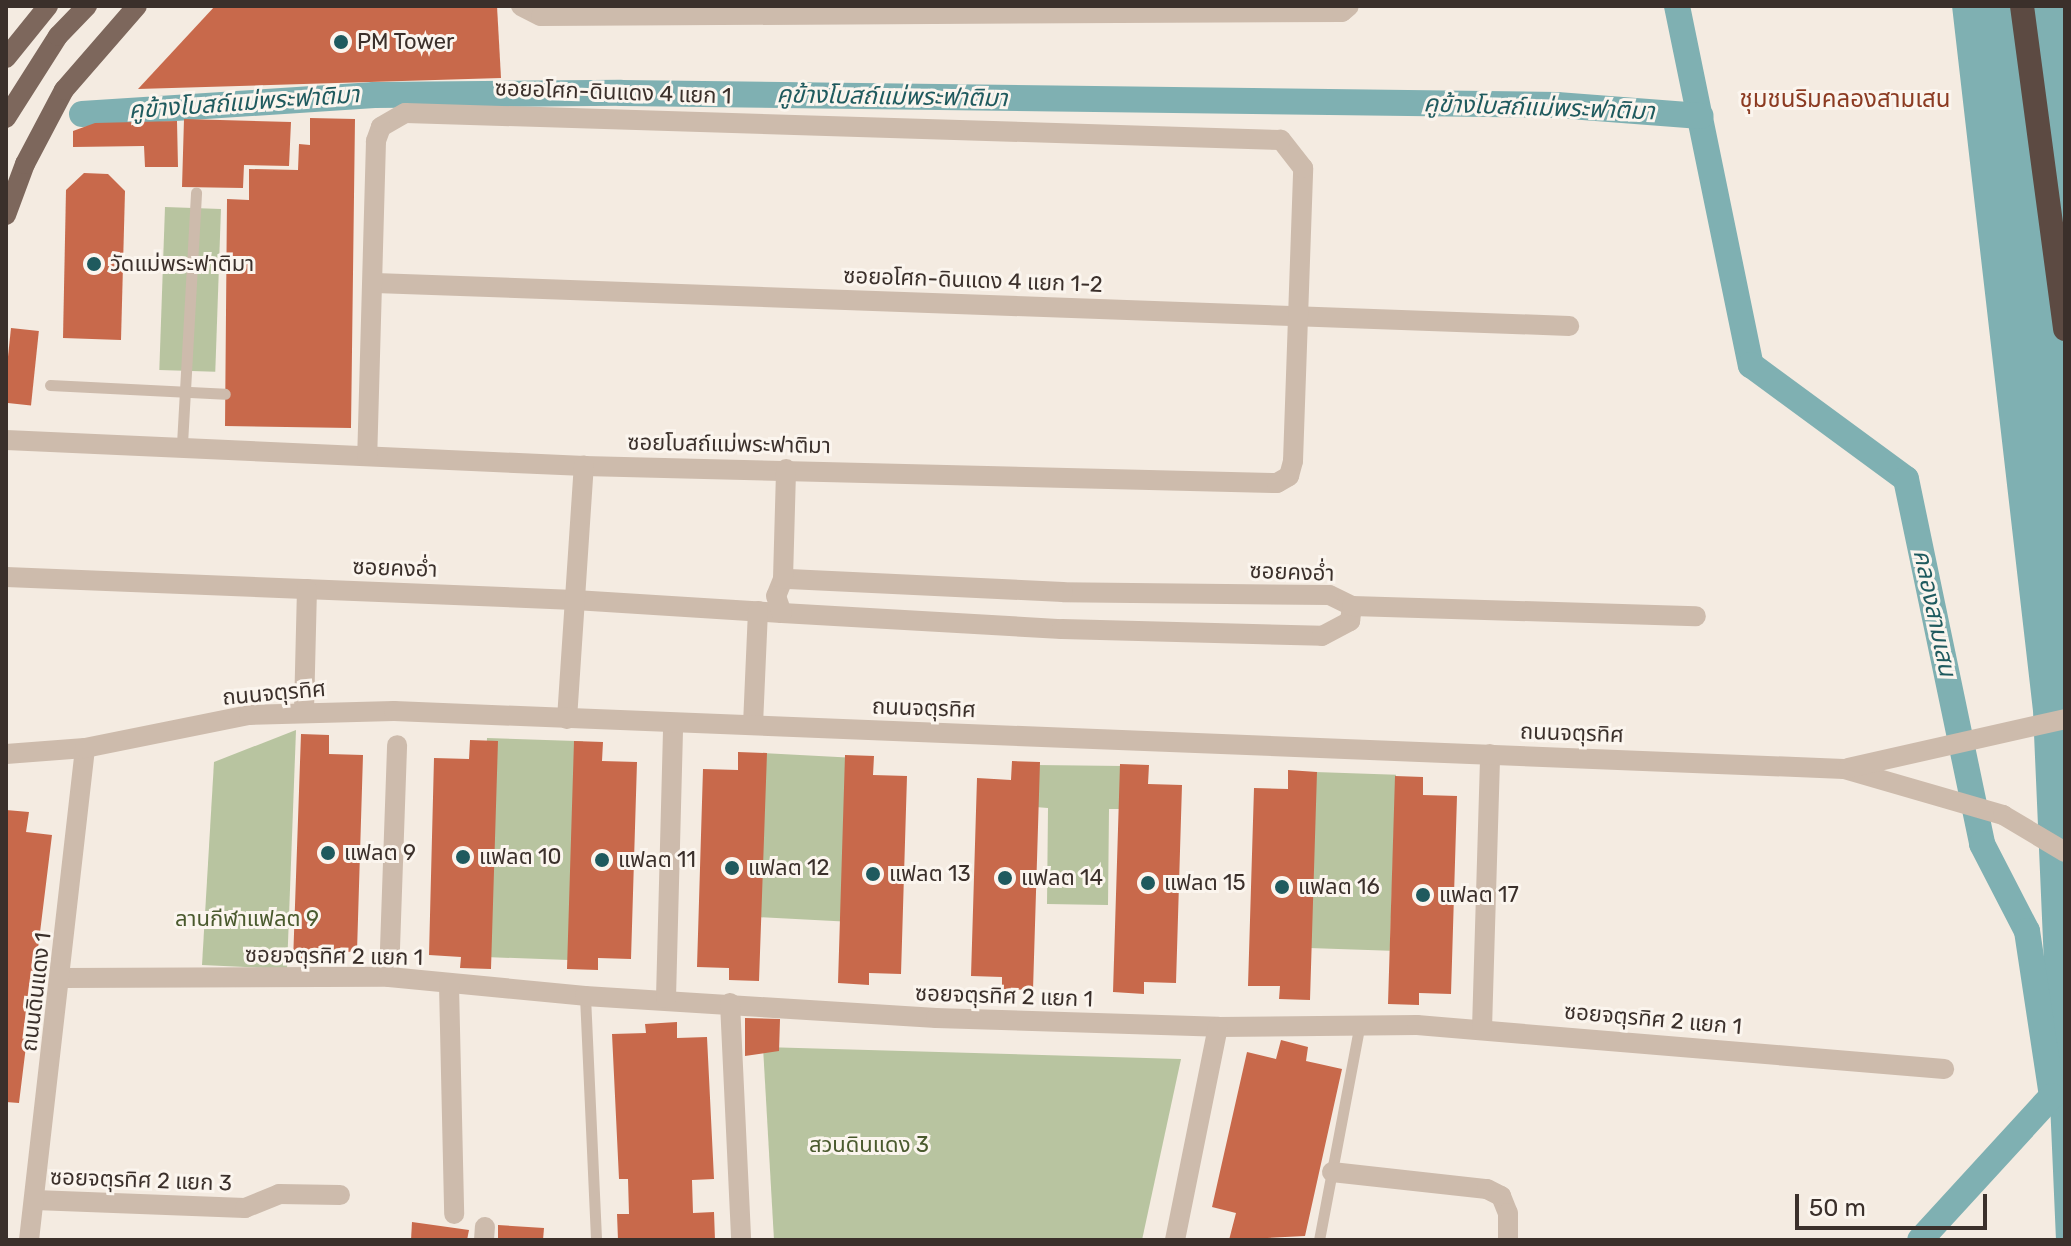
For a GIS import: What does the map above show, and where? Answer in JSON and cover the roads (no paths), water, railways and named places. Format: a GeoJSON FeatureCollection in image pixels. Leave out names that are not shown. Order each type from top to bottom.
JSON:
{"type":"FeatureCollection","features":[{"type":"Feature","properties":{"kind":"highway"},"geometry":{"type":"LineString","coordinates":[[2022,6],[2065,329]]}},
{"type":"Feature","properties":{"kind":"main road"},"geometry":{"type":"LineString","coordinates":[[6,118],[58,36],[87,6]]}},
{"type":"Feature","properties":{"kind":"main road"},"geometry":{"type":"LineString","coordinates":[[6,215],[25,164],[64,90],[137,6]]}},
{"type":"Feature","properties":{"kind":"main road"},"geometry":{"type":"LineString","coordinates":[[6,58],[41,8]]}},
{"type":"Feature","properties":{"kind":"street"},"geometry":{"type":"LineString","coordinates":[[521,6],[541,16],[1090,10],[1342,12],[1349,6]]}},
{"type":"Feature","properties":{"kind":"street","name":"ซอยอโศก-ดินแดง 4 แยก 1"},"geometry":{"type":"LineString","coordinates":[[367,455],[362,398],[375,283],[376,141],[381,127],[405,113],[451,110],[1281,140],[1303,168],[1297,316]]}},
{"type":"Feature","properties":{"kind":"street","name":"ซอยอโศก-ดินแดง 4 แยก 1-2"},"geometry":{"type":"LineString","coordinates":[[375,283],[1569,326]]}},
{"type":"Feature","properties":{"kind":"street","name":"ซอยโบสถ์แม่พระฟาติมา"},"geometry":{"type":"LineString","coordinates":[[6,440],[182,444],[584,466],[1277,483],[1289,476],[1293,461],[1297,316]]}},
{"type":"Feature","properties":{"kind":"street"},"geometry":{"type":"LineString","coordinates":[[567,719],[584,466]]}},
{"type":"Feature","properties":{"kind":"street"},"geometry":{"type":"LineString","coordinates":[[782,613],[776,596],[783,579],[786,469]]}},
{"type":"Feature","properties":{"kind":"street","name":"ซอยคงอ่ำ"},"geometry":{"type":"LineString","coordinates":[[6,577],[575,600],[1062,629],[1322,636],[1350,621],[1352,606],[1329,595],[1063,592],[783,579]]}},
{"type":"Feature","properties":{"kind":"street"},"geometry":{"type":"LineString","coordinates":[[304,711],[307,589]]}},
{"type":"Feature","properties":{"kind":"street"},"geometry":{"type":"LineString","coordinates":[[1062,629],[1063,592]]}},
{"type":"Feature","properties":{"kind":"street"},"geometry":{"type":"LineString","coordinates":[[1352,606],[1696,616]]}},
{"type":"Feature","properties":{"kind":"street"},"geometry":{"type":"LineString","coordinates":[[753,725],[758,611]]}},
{"type":"Feature","properties":{"kind":"street","name":"ถนนจตุรทิศ"},"geometry":{"type":"LineString","coordinates":[[6,754],[85,748],[249,715],[304,711],[753,725],[1844,769],[2003,815],[2065,852]]}},
{"type":"Feature","properties":{"kind":"street","name":"ถนนจตุรทิศ"},"geometry":{"type":"LineString","coordinates":[[1844,769],[2065,719]]}},
{"type":"Feature","properties":{"kind":"street"},"geometry":{"type":"LineString","coordinates":[[666,998],[673,723]]}},
{"type":"Feature","properties":{"kind":"street"},"geometry":{"type":"LineString","coordinates":[[389,977],[397,745]]}},
{"type":"Feature","properties":{"kind":"street","name":"ถนนดินแดง 1"},"geometry":{"type":"LineString","coordinates":[[29,1240],[63,978],[85,748]]}},
{"type":"Feature","properties":{"kind":"street"},"geometry":{"type":"LineString","coordinates":[[1482,1029],[1490,754]]}},
{"type":"Feature","properties":{"kind":"street","name":"ซอยจตุรทิศ 2 แยก 1"},"geometry":{"type":"LineString","coordinates":[[63,978],[389,977],[585,996],[666,998],[936,1018],[1218,1027],[1360,1024],[1482,1029],[1944,1069]]}},
{"type":"Feature","properties":{"kind":"street"},"geometry":{"type":"LineString","coordinates":[[449,985],[454,1214]]}},
{"type":"Feature","properties":{"kind":"street"},"geometry":{"type":"LineString","coordinates":[[730,1003],[741,1240]]}},
{"type":"Feature","properties":{"kind":"street"},"geometry":{"type":"LineString","coordinates":[[1175,1240],[1218,1027]]}},
{"type":"Feature","properties":{"kind":"street"},"geometry":{"type":"LineString","coordinates":[[1332,1172],[1487,1189],[1501,1196],[1508,1213],[1508,1240]]}},
{"type":"Feature","properties":{"kind":"street","name":"ซอยจตุรทิศ 2 แยก 3"},"geometry":{"type":"LineString","coordinates":[[35,1200],[245,1208],[279,1194],[340,1195]]}},
{"type":"Feature","properties":{"kind":"lane"},"geometry":{"type":"LineString","coordinates":[[182,444],[196,192]]}},
{"type":"Feature","properties":{"kind":"lane"},"geometry":{"type":"LineString","coordinates":[[50,385],[225,394]]}},
{"type":"Feature","properties":{"kind":"lane"},"geometry":{"type":"LineString","coordinates":[[585,996],[596,1240]]}},
{"type":"Feature","properties":{"kind":"lane"},"geometry":{"type":"LineString","coordinates":[[1319,1240],[1360,1024]]}},
{"type":"Feature","properties":{"kind":"water"},"geometry":{"type":"Polygon","coordinates":[[[1952,6],[2065,6],[2065,1240],[2056,1240],[2033,711],[1952,6]]]}},
{"type":"Feature","properties":{"kind":"waterway","name":"คลองสามเสน"},"geometry":{"type":"LineString","coordinates":[[1677,6],[1751,365],[1906,479],[1982,844],[2027,931],[2052,1096],[1920,1240]]}},
{"type":"Feature","properties":{"kind":"waterway","name":"คูข้างโบสถ์แม่พระฟาติมา"},"geometry":{"type":"LineString","coordinates":[[82,114],[374,95],[621,93],[1557,105],[1701,116]]}},
{"type":"Feature","properties":{"kind":"place","name":"PM Tower"},"geometry":{"type":"Point","coordinates":[341,42]}},
{"type":"Feature","properties":{"kind":"place","name":"วัดแม่พระฟาติมา"},"geometry":{"type":"Point","coordinates":[94,264]}},
{"type":"Feature","properties":{"kind":"place","name":"แฟลต 9"},"geometry":{"type":"Point","coordinates":[328,853]}},
{"type":"Feature","properties":{"kind":"place","name":"แฟลต 10"},"geometry":{"type":"Point","coordinates":[463,857]}},
{"type":"Feature","properties":{"kind":"place","name":"แฟลต 11"},"geometry":{"type":"Point","coordinates":[602,860]}},
{"type":"Feature","properties":{"kind":"place","name":"แฟลต 12"},"geometry":{"type":"Point","coordinates":[732,868]}},
{"type":"Feature","properties":{"kind":"place","name":"แฟลต 13"},"geometry":{"type":"Point","coordinates":[873,874]}},
{"type":"Feature","properties":{"kind":"place","name":"แฟลต 14"},"geometry":{"type":"Point","coordinates":[1005,878]}},
{"type":"Feature","properties":{"kind":"place","name":"แฟลต 15"},"geometry":{"type":"Point","coordinates":[1148,883]}},
{"type":"Feature","properties":{"kind":"place","name":"แฟลต 16"},"geometry":{"type":"Point","coordinates":[1282,887]}},
{"type":"Feature","properties":{"kind":"place","name":"แฟลต 17"},"geometry":{"type":"Point","coordinates":[1423,895]}},
{"type":"Feature","properties":{"kind":"district","name":"ชุมชนริมคลองสามเสน"},"geometry":{"type":"Point","coordinates":[1845,100]}},
{"type":"Feature","properties":{"kind":"park label","name":"ลานกีฬาแฟลต 9"},"geometry":{"type":"Point","coordinates":[247,919]}},
{"type":"Feature","properties":{"kind":"park label","name":"สวนดินแดง 3"},"geometry":{"type":"Point","coordinates":[869,1145]}}]}
